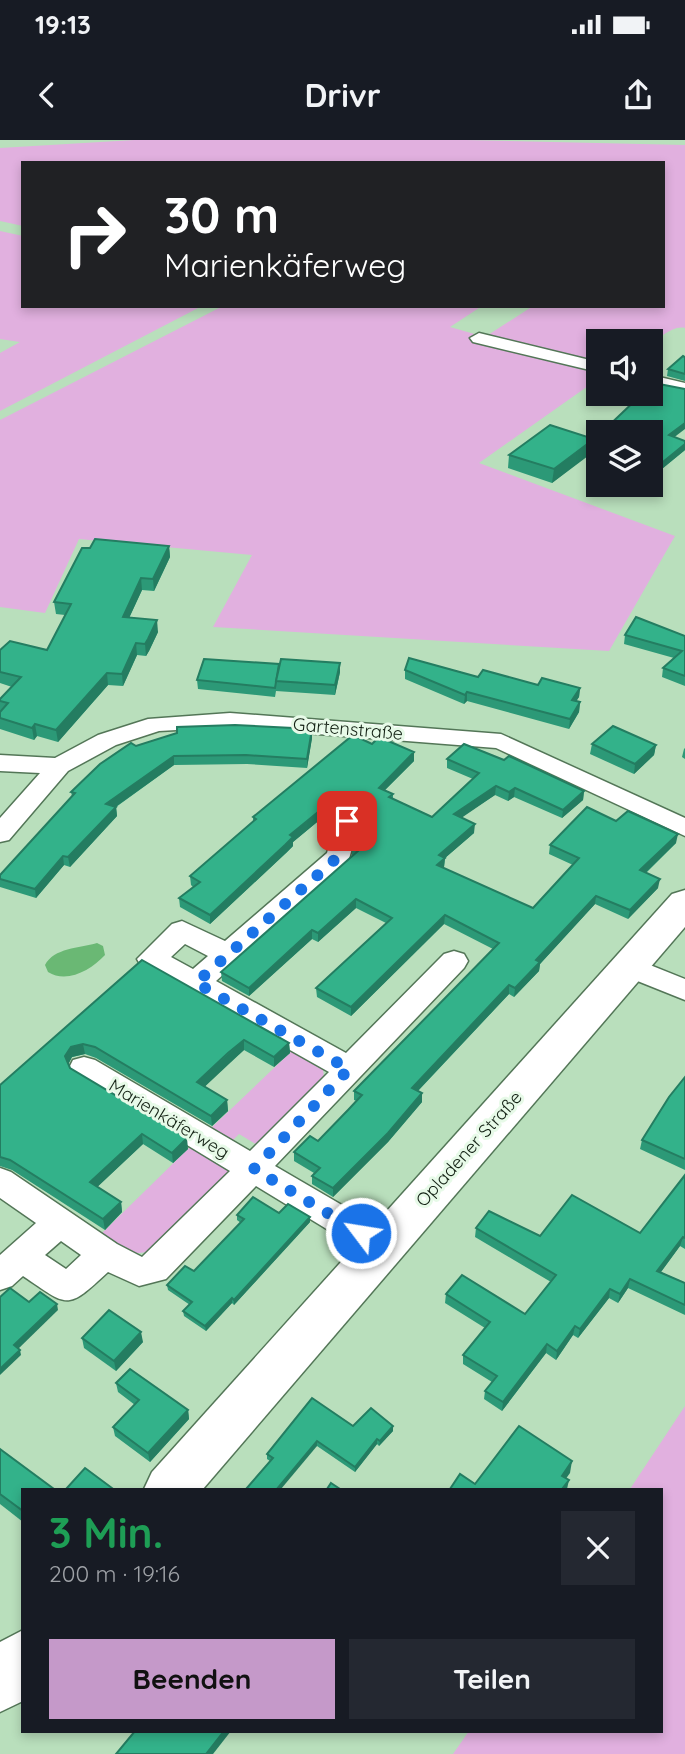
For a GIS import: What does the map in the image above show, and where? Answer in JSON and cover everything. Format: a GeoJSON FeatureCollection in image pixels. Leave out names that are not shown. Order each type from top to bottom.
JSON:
{"type":"FeatureCollection","features":[{"type":"Feature","properties":{"kind":"main road","name":"Opladener Straße"},"geometry":{"type":"LineString","coordinates":[[171,1488],[685,903]]}},
{"type":"Feature","properties":{"kind":"main road"},"geometry":{"type":"LineString","coordinates":[[0,1684],[21,1660]]}},
{"type":"Feature","properties":{"kind":"street"},"geometry":{"type":"LineString","coordinates":[[479,338],[586,364]]}},
{"type":"Feature","properties":{"kind":"street"},"geometry":{"type":"LineString","coordinates":[[663,383],[685,389]]}},
{"type":"Feature","properties":{"kind":"street","name":"Gartenstraße"},"geometry":{"type":"LineString","coordinates":[[59,766],[107,740],[157,724],[230,720],[501,741],[685,828]]}},
{"type":"Feature","properties":{"kind":"street"},"geometry":{"type":"LineString","coordinates":[[0,763],[59,766]]}},
{"type":"Feature","properties":{"kind":"street"},"geometry":{"type":"LineString","coordinates":[[0,834],[59,766]]}},
{"type":"Feature","properties":{"kind":"street"},"geometry":{"type":"LineString","coordinates":[[196,983],[339,856],[347,821]]}},
{"type":"Feature","properties":{"kind":"street"},"geometry":{"type":"LineString","coordinates":[[227,954],[182,931],[151,959],[349,1069]]}},
{"type":"Feature","properties":{"kind":"street"},"geometry":{"type":"LineString","coordinates":[[0,1181],[105,1254],[139,1272],[154,1269],[454,961]]}},
{"type":"Feature","properties":{"kind":"street"},"geometry":{"type":"LineString","coordinates":[[630,967],[685,990]]}},
{"type":"Feature","properties":{"kind":"street","name":"Marienkäferweg"},"geometry":{"type":"LineString","coordinates":[[84,1068],[383,1246]]}},
{"type":"Feature","properties":{"kind":"street"},"geometry":{"type":"LineString","coordinates":[[59,1222],[10,1266],[68,1288],[105,1254]]}},
{"type":"Feature","properties":{"kind":"shaded area"},"geometry":{"type":"Polygon","coordinates":[[[134,140],[466,140],[685,145],[685,328],[675,329],[663,335],[663,329],[586,329],[586,387],[479,463],[675,536],[609,651],[213,627],[252,555],[79,539],[45,613],[0,607],[0,420],[219,308],[479,308],[450,327],[485,337],[530,308],[665,308],[665,161],[21,161],[21,226],[0,221],[0,148],[134,140]]]}},
{"type":"Feature","properties":{"kind":"shaded area"},"geometry":{"type":"Polygon","coordinates":[[[0,231],[21,236],[21,308],[198,308],[0,411],[0,353],[20,342],[0,339],[0,231]]]}},
{"type":"Feature","properties":{"kind":"shaded area"},"geometry":{"type":"Polygon","coordinates":[[[97,943],[103,946],[105,955],[93,966],[71,976],[63,977],[48,972],[45,965],[54,955],[97,943]]]}},
{"type":"Feature","properties":{"kind":"shaded area"},"geometry":{"type":"Polygon","coordinates":[[[294,1049],[323,1069],[324,1078],[259,1146],[239,1134],[228,1145],[209,1130],[294,1049]]]}},
{"type":"Feature","properties":{"kind":"shaded area"},"geometry":{"type":"Polygon","coordinates":[[[194,1143],[234,1168],[152,1250],[131,1252],[101,1234],[194,1143]]]}},
{"type":"Feature","properties":{"kind":"shaded area"},"geometry":{"type":"Polygon","coordinates":[[[685,1406],[685,1754],[453,1754],[468,1733],[663,1733],[663,1488],[631,1488],[685,1406]]]}},
{"type":"Feature","properties":{"kind":"building"},"geometry":{"type":"Polygon","coordinates":[[[683,356],[685,374],[668,369],[683,356]]]}},
{"type":"Feature","properties":{"kind":"building"},"geometry":{"type":"Polygon","coordinates":[[[663,385],[685,389],[685,423],[669,435],[685,441],[685,444],[663,462],[663,420],[615,420],[629,406],[663,406],[663,385]]]}},
{"type":"Feature","properties":{"kind":"building"},"geometry":{"type":"Polygon","coordinates":[[[550,425],[586,436],[586,445],[554,469],[509,455],[550,425]]]}},
{"type":"Feature","properties":{"kind":"building"},"geometry":{"type":"Polygon","coordinates":[[[95,539],[169,546],[153,579],[141,578],[123,617],[157,620],[148,639],[145,644],[136,643],[122,674],[107,673],[56,730],[35,724],[32,728],[0,718],[0,712],[8,703],[0,699],[21,677],[0,672],[0,650],[10,641],[47,650],[71,604],[54,602],[82,548],[90,548],[95,539]]]}},
{"type":"Feature","properties":{"kind":"building"},"geometry":{"type":"Polygon","coordinates":[[[636,617],[685,636],[685,676],[663,668],[682,651],[625,635],[636,617]]]}},
{"type":"Feature","properties":{"kind":"building"},"geometry":{"type":"Polygon","coordinates":[[[409,658],[478,677],[483,670],[538,685],[542,678],[580,688],[572,700],[580,702],[570,719],[467,692],[465,695],[405,670],[409,658]]]}},
{"type":"Feature","properties":{"kind":"building"},"geometry":{"type":"Polygon","coordinates":[[[204,659],[279,664],[275,688],[197,680],[204,659]]]}},
{"type":"Feature","properties":{"kind":"building"},"geometry":{"type":"Polygon","coordinates":[[[281,659],[340,663],[335,685],[276,681],[281,659]]]}},
{"type":"Feature","properties":{"kind":"building"},"geometry":{"type":"Polygon","coordinates":[[[235,725],[312,729],[307,759],[246,755],[174,756],[106,804],[116,807],[68,857],[63,856],[35,889],[0,879],[0,875],[75,793],[71,792],[100,764],[131,743],[136,746],[177,733],[177,727],[235,725]]]}},
{"type":"Feature","properties":{"kind":"building"},"geometry":{"type":"Polygon","coordinates":[[[613,726],[656,745],[635,764],[592,744],[613,726]]]}},
{"type":"Feature","properties":{"kind":"building"},"geometry":{"type":"Polygon","coordinates":[[[353,735],[372,744],[379,737],[414,752],[379,788],[393,794],[389,797],[432,817],[479,773],[447,759],[464,744],[504,760],[509,756],[584,791],[563,810],[515,788],[509,792],[496,786],[454,814],[475,824],[439,855],[445,858],[437,865],[533,908],[579,858],[550,845],[587,807],[616,821],[628,811],[678,834],[640,870],[660,879],[630,910],[596,896],[536,960],[540,962],[515,988],[509,985],[412,1088],[422,1093],[388,1133],[333,1188],[312,1176],[320,1168],[294,1152],[310,1136],[318,1141],[362,1095],[354,1091],[499,943],[445,915],[351,1007],[316,988],[392,918],[356,899],[318,933],[312,930],[249,988],[221,972],[358,851],[352,848],[355,838],[372,825],[361,820],[362,811],[358,805],[346,802],[335,807],[328,804],[290,835],[293,837],[210,915],[179,898],[200,882],[190,876],[256,819],[253,817],[353,735]]]}},
{"type":"Feature","properties":{"kind":"building"},"geometry":{"type":"Polygon","coordinates":[[[142,960],[289,1043],[274,1057],[244,1040],[197,1082],[227,1100],[211,1116],[95,1047],[83,1044],[71,1047],[65,1056],[70,1068],[187,1138],[172,1153],[142,1134],[90,1182],[121,1202],[103,1219],[10,1160],[0,1157],[0,1085],[142,960]]]}},
{"type":"Feature","properties":{"kind":"building"},"geometry":{"type":"Polygon","coordinates":[[[685,1077],[685,1159],[642,1140],[685,1077]]]}},
{"type":"Feature","properties":{"kind":"building"},"geometry":{"type":"Polygon","coordinates":[[[685,1175],[685,1238],[683,1237],[657,1271],[685,1283],[685,1305],[630,1279],[620,1294],[610,1289],[580,1329],[575,1326],[557,1351],[547,1344],[503,1402],[485,1391],[497,1376],[463,1355],[490,1322],[446,1294],[462,1275],[525,1314],[556,1275],[476,1228],[489,1211],[540,1236],[572,1195],[640,1233],[685,1175]]]}},
{"type":"Feature","properties":{"kind":"building"},"geometry":{"type":"Polygon","coordinates":[[[253,1197],[279,1213],[288,1204],[310,1217],[234,1300],[232,1298],[205,1326],[183,1311],[192,1302],[167,1285],[185,1266],[194,1271],[244,1219],[237,1215],[253,1197]]]}},
{"type":"Feature","properties":{"kind":"building"},"geometry":{"type":"Polygon","coordinates":[[[10,1288],[29,1302],[40,1292],[57,1304],[14,1345],[20,1350],[0,1369],[0,1297],[10,1288]]]}},
{"type":"Feature","properties":{"kind":"building"},"geometry":{"type":"Polygon","coordinates":[[[109,1310],[141,1332],[114,1361],[82,1338],[109,1310]]]}},
{"type":"Feature","properties":{"kind":"building"},"geometry":{"type":"Polygon","coordinates":[[[130,1369],[188,1410],[148,1453],[113,1427],[139,1400],[116,1383],[130,1369]]]}},
{"type":"Feature","properties":{"kind":"building"},"geometry":{"type":"Polygon","coordinates":[[[312,1398],[353,1426],[371,1408],[393,1426],[380,1441],[377,1439],[355,1467],[317,1441],[278,1488],[247,1488],[273,1458],[267,1454],[312,1398]]]}},
{"type":"Feature","properties":{"kind":"building"},"geometry":{"type":"Polygon","coordinates":[[[519,1426],[572,1461],[562,1476],[569,1480],[563,1488],[451,1488],[460,1474],[475,1484],[519,1426]]]}},
{"type":"Feature","properties":{"kind":"building"},"geometry":{"type":"Polygon","coordinates":[[[0,1449],[53,1488],[21,1488],[21,1510],[0,1494],[0,1449]]]}},
{"type":"Feature","properties":{"kind":"building"},"geometry":{"type":"Polygon","coordinates":[[[85,1468],[112,1488],[67,1488],[85,1468]]]}},
{"type":"Feature","properties":{"kind":"building"},"geometry":{"type":"Polygon","coordinates":[[[133,1733],[222,1733],[206,1754],[116,1754],[133,1733]]]}},
{"type":"Feature","properties":{"kind":"route"},"geometry":{"type":"LineString","coordinates":[[347,821],[339,856],[196,983],[349,1069],[254,1169],[361,1233]]}}]}
